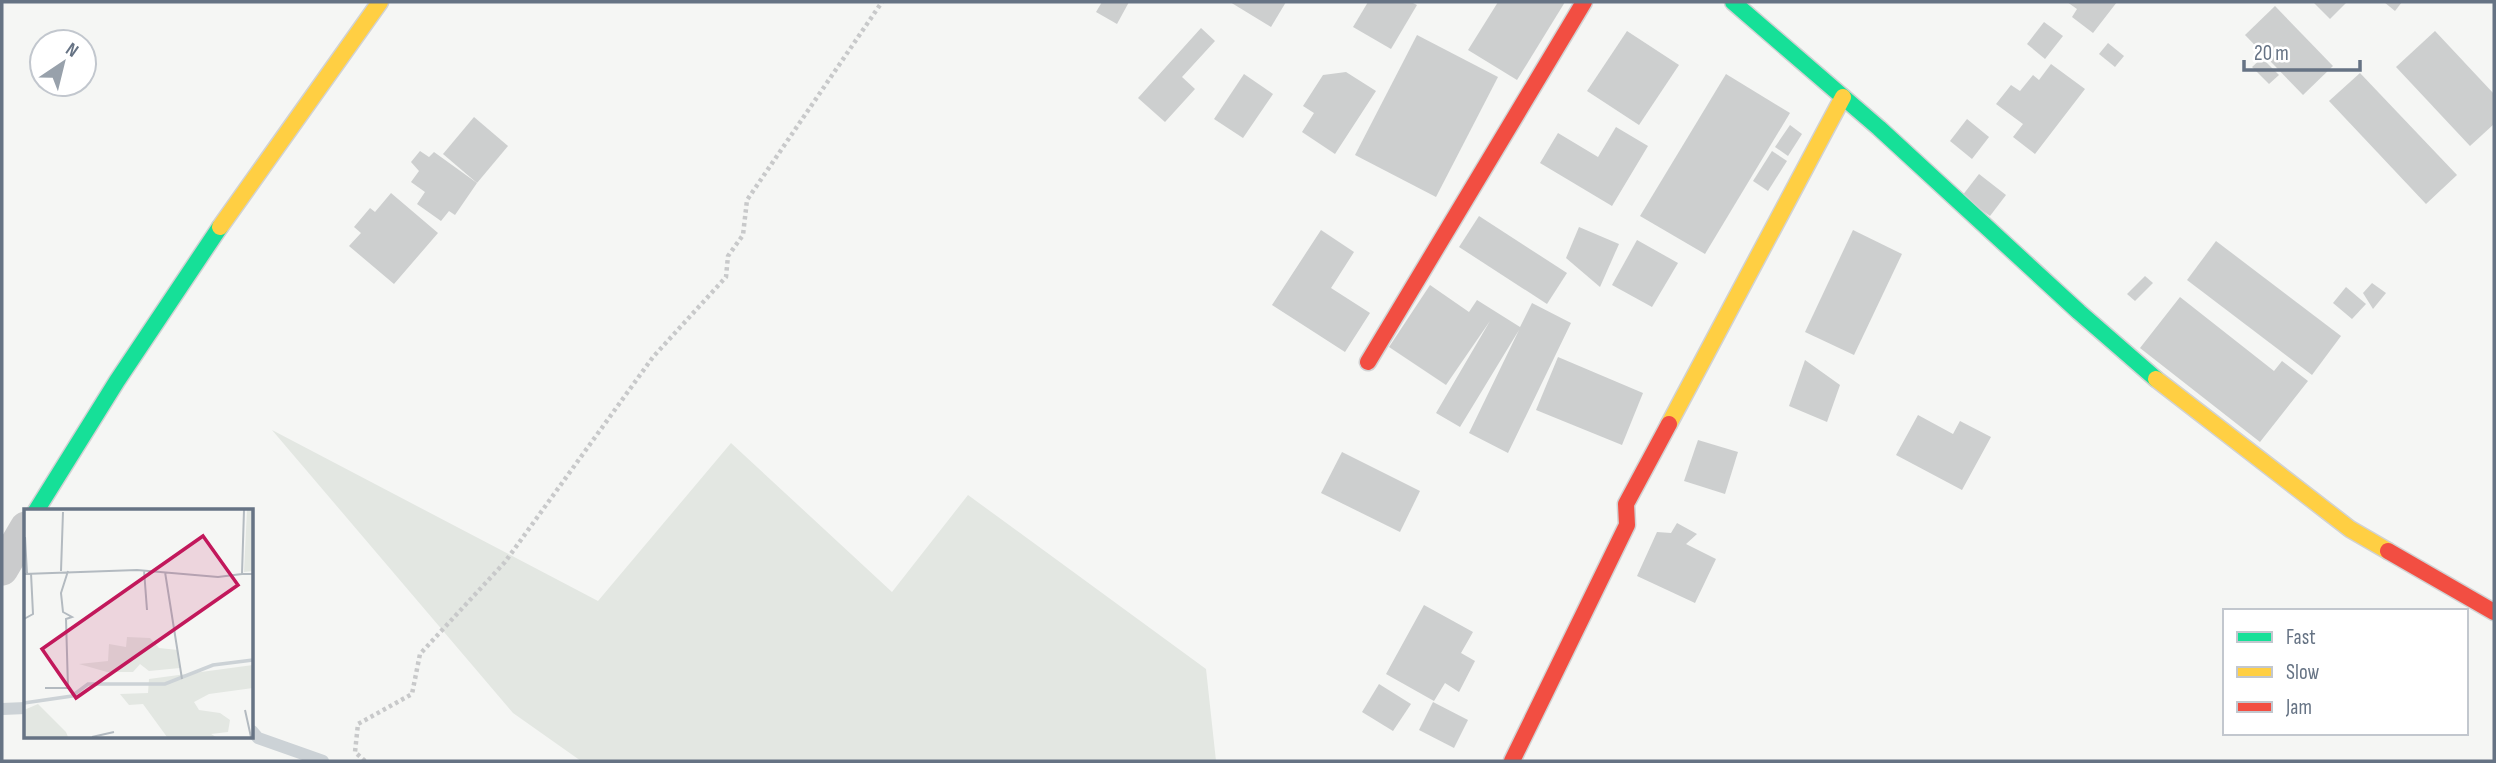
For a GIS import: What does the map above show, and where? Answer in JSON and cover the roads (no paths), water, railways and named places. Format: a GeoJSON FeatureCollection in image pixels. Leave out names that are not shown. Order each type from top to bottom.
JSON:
{"type":"FeatureCollection","features":[{"type":"Feature","properties":{"kind":"street"},"geometry":{"type":"LineString","coordinates":[[37,509],[82,434],[271,154],[380,2]]}},
{"type":"Feature","properties":{"kind":"street"},"geometry":{"type":"LineString","coordinates":[[1368,362],[1584,2]]}},
{"type":"Feature","properties":{"kind":"street"},"geometry":{"type":"LineString","coordinates":[[1733,2],[1843,97],[2079,312],[2169,390],[2350,529],[2494,612]]}},
{"type":"Feature","properties":{"kind":"street"},"geometry":{"type":"LineString","coordinates":[[1512,761],[1628,525],[1626,504],[1843,97]]}},
{"type":"Feature","properties":{"kind":"street"},"geometry":{"type":"LineString","coordinates":[[2,569],[24,531]]}},
{"type":"Feature","properties":{"kind":"waterway"},"geometry":{"type":"LineString","coordinates":[[2,709],[24,708]]}},
{"type":"Feature","properties":{"kind":"waterway"},"geometry":{"type":"LineString","coordinates":[[254,733],[258,738],[323,761]]}}]}
